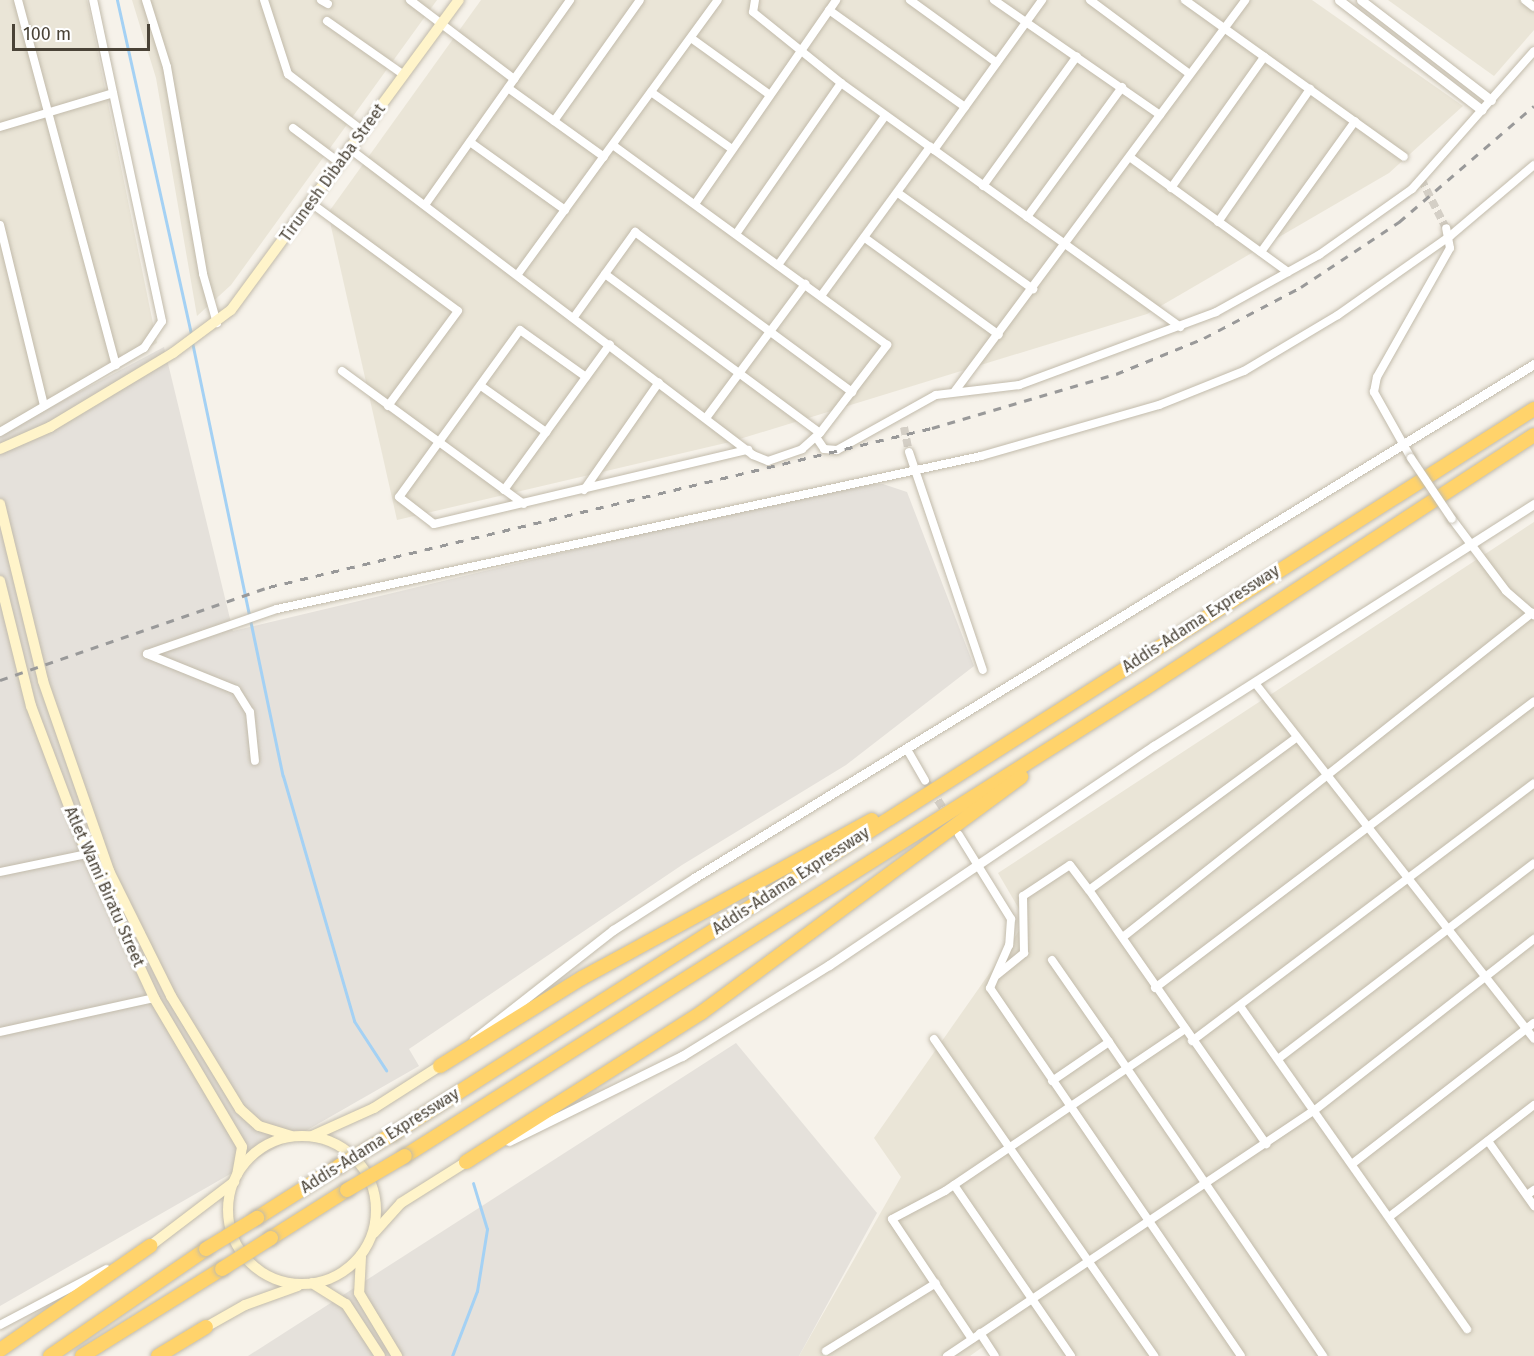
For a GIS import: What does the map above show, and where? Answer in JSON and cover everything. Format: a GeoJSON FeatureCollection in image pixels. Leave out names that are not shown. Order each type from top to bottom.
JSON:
{"type":"FeatureCollection","features":[{"type":"Feature","properties":{"kind":"highway","name":"Addis-Adama Expressway"},"geometry":{"type":"LineString","coordinates":[[50,1356],[206,1249],[393,1134],[1534,409]]}},
{"type":"Feature","properties":{"kind":"highway","name":"Addis-Adama Expressway"},"geometry":{"type":"LineString","coordinates":[[82,1356],[405,1156],[1090,724],[1534,435]]}},
{"type":"Feature","properties":{"kind":"highway"},"geometry":{"type":"LineString","coordinates":[[466,1162],[710,1006],[1090,724]]}},
{"type":"Feature","properties":{"kind":"highway"},"geometry":{"type":"LineString","coordinates":[[440,1066],[702,910],[951,779]]}},
{"type":"Feature","properties":{"kind":"highway"},"geometry":{"type":"LineString","coordinates":[[0,1350],[150,1246]]}},
{"type":"Feature","properties":{"kind":"highway"},"geometry":{"type":"LineString","coordinates":[[158,1356],[206,1327]]}},
{"type":"Feature","properties":{"kind":"main road","name":"Tirunesh Dibaba Street"},"geometry":{"type":"LineString","coordinates":[[0,449],[50,427],[173,353],[217,323],[311,203],[459,0]]}},
{"type":"Feature","properties":{"kind":"main road"},"geometry":{"type":"LineString","coordinates":[[0,504],[47,692],[109,871],[146,945],[210,1063],[240,1109],[259,1126],[292,1136],[312,1136],[332,1142],[364,1167],[376,1206],[372,1236]]}},
{"type":"Feature","properties":{"kind":"main road","name":"Atlet Wami Biratu Street"},"geometry":{"type":"LineString","coordinates":[[0,581],[31,706],[87,854],[154,998],[199,1068],[242,1147],[235,1179]]}},
{"type":"Feature","properties":{"kind":"main road"},"geometry":{"type":"LineString","coordinates":[[130,950],[146,945]]}},
{"type":"Feature","properties":{"kind":"main road"},"geometry":{"type":"LineString","coordinates":[[199,1068],[210,1063]]}},
{"type":"Feature","properties":{"kind":"main road"},"geometry":{"type":"LineString","coordinates":[[312,1136],[374,1108],[440,1066]]}},
{"type":"Feature","properties":{"kind":"main road"},"geometry":{"type":"LineString","coordinates":[[150,1246],[235,1179],[263,1147],[292,1136]]}},
{"type":"Feature","properties":{"kind":"main road"},"geometry":{"type":"LineString","coordinates":[[206,1327],[245,1305],[341,1273],[363,1252],[372,1236],[401,1203],[466,1162]]}},
{"type":"Feature","properties":{"kind":"main road"},"geometry":{"type":"LineString","coordinates":[[235,1179],[230,1224],[249,1262],[266,1275],[309,1283],[346,1304],[380,1356]]}},
{"type":"Feature","properties":{"kind":"main road"},"geometry":{"type":"LineString","coordinates":[[363,1252],[359,1293],[397,1356]]}},
{"type":"Feature","properties":{"kind":"street"},"geometry":{"type":"LineString","coordinates":[[18,0],[116,365]]}},
{"type":"Feature","properties":{"kind":"street"},"geometry":{"type":"LineString","coordinates":[[0,432],[144,348],[162,321],[93,0]]}},
{"type":"Feature","properties":{"kind":"street"},"geometry":{"type":"LineString","coordinates":[[146,0],[167,67],[200,263],[217,323]]}},
{"type":"Feature","properties":{"kind":"street"},"geometry":{"type":"LineString","coordinates":[[264,0],[288,74],[363,131]]}},
{"type":"Feature","properties":{"kind":"street"},"geometry":{"type":"LineString","coordinates":[[410,0],[442,22],[514,79]]}},
{"type":"Feature","properties":{"kind":"street"},"geometry":{"type":"LineString","coordinates":[[425,205],[570,0]]}},
{"type":"Feature","properties":{"kind":"street"},"geometry":{"type":"LineString","coordinates":[[554,121],[640,0]]}},
{"type":"Feature","properties":{"kind":"street"},"geometry":{"type":"LineString","coordinates":[[518,274],[718,0]]}},
{"type":"Feature","properties":{"kind":"street"},"geometry":{"type":"LineString","coordinates":[[755,0],[753,12],[841,83],[1181,327]]}},
{"type":"Feature","properties":{"kind":"street"},"geometry":{"type":"LineString","coordinates":[[695,204],[836,0]]}},
{"type":"Feature","properties":{"kind":"street"},"geometry":{"type":"LineString","coordinates":[[910,0],[997,63]]}},
{"type":"Feature","properties":{"kind":"street"},"geometry":{"type":"LineString","coordinates":[[994,0],[1160,115]]}},
{"type":"Feature","properties":{"kind":"street"},"geometry":{"type":"LineString","coordinates":[[821,296],[965,107],[1042,0]]}},
{"type":"Feature","properties":{"kind":"street"},"geometry":{"type":"LineString","coordinates":[[1090,0],[1187,72]]}},
{"type":"Feature","properties":{"kind":"street"},"geometry":{"type":"LineString","coordinates":[[1185,0],[1404,157]]}},
{"type":"Feature","properties":{"kind":"street"},"geometry":{"type":"LineString","coordinates":[[954,392],[1131,158],[1187,72],[1245,0]]}},
{"type":"Feature","properties":{"kind":"street"},"geometry":{"type":"LineString","coordinates":[[1339,0],[1482,110]]}},
{"type":"Feature","properties":{"kind":"street"},"geometry":{"type":"LineString","coordinates":[[1361,0],[1491,100]]}},
{"type":"Feature","properties":{"kind":"street"},"geometry":{"type":"LineString","coordinates":[[1525,0],[1534,7]]}},
{"type":"Feature","properties":{"kind":"street"},"geometry":{"type":"LineString","coordinates":[[829,10],[965,107]]}},
{"type":"Feature","properties":{"kind":"street"},"geometry":{"type":"LineString","coordinates":[[327,21],[404,75]]}},
{"type":"Feature","properties":{"kind":"street"},"geometry":{"type":"LineString","coordinates":[[691,38],[770,95]]}},
{"type":"Feature","properties":{"kind":"street"},"geometry":{"type":"LineString","coordinates":[[605,274],[818,435],[825,449],[837,450],[901,416],[920,402],[954,392],[1019,385],[1181,327],[1288,272],[1412,189],[1534,51]]}},
{"type":"Feature","properties":{"kind":"street"},"geometry":{"type":"LineString","coordinates":[[983,186],[1077,56]]}},
{"type":"Feature","properties":{"kind":"street"},"geometry":{"type":"LineString","coordinates":[[1171,188],[1264,57]]}},
{"type":"Feature","properties":{"kind":"street"},"geometry":{"type":"LineString","coordinates":[[736,234],[841,83]]}},
{"type":"Feature","properties":{"kind":"street"},"geometry":{"type":"LineString","coordinates":[[1027,217],[1122,87]]}},
{"type":"Feature","properties":{"kind":"street"},"geometry":{"type":"LineString","coordinates":[[508,88],[604,157]]}},
{"type":"Feature","properties":{"kind":"street"},"geometry":{"type":"LineString","coordinates":[[1218,222],[1310,89]]}},
{"type":"Feature","properties":{"kind":"street"},"geometry":{"type":"LineString","coordinates":[[651,92],[732,149]]}},
{"type":"Feature","properties":{"kind":"street"},"geometry":{"type":"LineString","coordinates":[[0,127],[112,93]]}},
{"type":"Feature","properties":{"kind":"street"},"geometry":{"type":"LineString","coordinates":[[778,265],[885,116]]}},
{"type":"Feature","properties":{"kind":"street"},"geometry":{"type":"LineString","coordinates":[[1261,252],[1355,121]]}},
{"type":"Feature","properties":{"kind":"street"},"geometry":{"type":"LineString","coordinates":[[293,128],[340,163]]}},
{"type":"Feature","properties":{"kind":"street"},"geometry":{"type":"LineString","coordinates":[[470,142],[565,210]]}},
{"type":"Feature","properties":{"kind":"street"},"geometry":{"type":"LineString","coordinates":[[350,149],[748,450],[768,461],[784,458],[818,435],[887,345],[613,145]]}},
{"type":"Feature","properties":{"kind":"street"},"geometry":{"type":"LineString","coordinates":[[1131,158],[1288,272]]}},
{"type":"Feature","properties":{"kind":"street"},"geometry":{"type":"LineString","coordinates":[[255,761],[250,712],[236,690],[147,654],[277,609],[914,471],[1159,405],[1244,371],[1338,315],[1534,165]]}},
{"type":"Feature","properties":{"kind":"street"},"geometry":{"type":"LineString","coordinates":[[898,193],[1033,289]]}},
{"type":"Feature","properties":{"kind":"street"},"geometry":{"type":"LineString","coordinates":[[311,203],[458,311],[388,405]]}},
{"type":"Feature","properties":{"kind":"street"},"geometry":{"type":"LineString","coordinates":[[0,225],[44,406]]}},
{"type":"Feature","properties":{"kind":"street"},"geometry":{"type":"LineString","coordinates":[[574,317],[636,232],[852,392]]}},
{"type":"Feature","properties":{"kind":"street"},"geometry":{"type":"LineString","coordinates":[[1123,937],[1329,778],[1533,614],[1470,547],[1402,446],[1379,407],[1377,377],[1450,248],[1448,232]]}},
{"type":"Feature","properties":{"kind":"street"},"geometry":{"type":"LineString","coordinates":[[865,238],[999,335]]}},
{"type":"Feature","properties":{"kind":"street"},"geometry":{"type":"LineString","coordinates":[[706,418],[805,284]]}},
{"type":"Feature","properties":{"kind":"street"},"geometry":{"type":"LineString","coordinates":[[586,377],[520,330],[399,497],[434,524],[748,450]]}},
{"type":"Feature","properties":{"kind":"street"},"geometry":{"type":"LineString","coordinates":[[504,490],[610,344]]}},
{"type":"Feature","properties":{"kind":"street"},"geometry":{"type":"LineString","coordinates":[[440,1066],[613,930],[908,751],[1534,364]]}},
{"type":"Feature","properties":{"kind":"street"},"geometry":{"type":"LineString","coordinates":[[342,371],[524,504]]}},
{"type":"Feature","properties":{"kind":"street"},"geometry":{"type":"LineString","coordinates":[[584,490],[659,382]]}},
{"type":"Feature","properties":{"kind":"street"},"geometry":{"type":"LineString","coordinates":[[481,386],[546,432]]}},
{"type":"Feature","properties":{"kind":"street"},"geometry":{"type":"LineString","coordinates":[[901,416],[904,427]]}},
{"type":"Feature","properties":{"kind":"street"},"geometry":{"type":"LineString","coordinates":[[909,452],[983,670]]}},
{"type":"Feature","properties":{"kind":"street"},"geometry":{"type":"LineString","coordinates":[[466,1162],[682,1056],[829,965],[977,863],[1534,504]]}},
{"type":"Feature","properties":{"kind":"street"},"geometry":{"type":"LineString","coordinates":[[1255,683],[1534,1039]]}},
{"type":"Feature","properties":{"kind":"street"},"geometry":{"type":"LineString","coordinates":[[1155,988],[1370,830],[1534,701]]}},
{"type":"Feature","properties":{"kind":"street"},"geometry":{"type":"LineString","coordinates":[[1089,890],[1297,737]]}},
{"type":"Feature","properties":{"kind":"street"},"geometry":{"type":"LineString","coordinates":[[908,751],[925,780]]}},
{"type":"Feature","properties":{"kind":"street"},"geometry":{"type":"LineString","coordinates":[[1192,1041],[1534,783]]}},
{"type":"Feature","properties":{"kind":"street"},"geometry":{"type":"LineString","coordinates":[[959,835],[1011,919],[1009,945],[990,988],[1148,1223],[1241,1356]]}},
{"type":"Feature","properties":{"kind":"street"},"geometry":{"type":"LineString","coordinates":[[0,872],[87,854]]}},
{"type":"Feature","properties":{"kind":"street"},"geometry":{"type":"LineString","coordinates":[[1278,1059],[1534,863]]}},
{"type":"Feature","properties":{"kind":"street"},"geometry":{"type":"LineString","coordinates":[[995,976],[1024,953],[1023,896],[1071,865],[1123,937],[1184,1030],[1266,1144]]}},
{"type":"Feature","properties":{"kind":"street"},"geometry":{"type":"LineString","coordinates":[[947,1356],[1087,1261],[1208,1184],[1315,1110],[1534,939]]}},
{"type":"Feature","properties":{"kind":"street"},"geometry":{"type":"LineString","coordinates":[[1052,960],[1208,1184],[1323,1356]]}},
{"type":"Feature","properties":{"kind":"street"},"geometry":{"type":"LineString","coordinates":[[0,1032],[154,998]]}},
{"type":"Feature","properties":{"kind":"street"},"geometry":{"type":"LineString","coordinates":[[1240,1006],[1467,1329]]}},
{"type":"Feature","properties":{"kind":"street"},"geometry":{"type":"LineString","coordinates":[[1352,1164],[1534,1023]]}},
{"type":"Feature","properties":{"kind":"street"},"geometry":{"type":"LineString","coordinates":[[972,1339],[892,1219],[954,1185],[1184,1030]]}},
{"type":"Feature","properties":{"kind":"street"},"geometry":{"type":"LineString","coordinates":[[934,1039],[1154,1356]]}},
{"type":"Feature","properties":{"kind":"street"},"geometry":{"type":"LineString","coordinates":[[1052,1081],[1109,1042]]}},
{"type":"Feature","properties":{"kind":"street"},"geometry":{"type":"LineString","coordinates":[[1389,1217],[1534,1105]]}},
{"type":"Feature","properties":{"kind":"street"},"geometry":{"type":"LineString","coordinates":[[1488,1141],[1534,1206]]}},
{"type":"Feature","properties":{"kind":"street"},"geometry":{"type":"LineString","coordinates":[[954,1185],[1071,1356]]}},
{"type":"Feature","properties":{"kind":"street"},"geometry":{"type":"LineString","coordinates":[[1527,1195],[1534,1190]]}},
{"type":"Feature","properties":{"kind":"street"},"geometry":{"type":"LineString","coordinates":[[0,1325],[150,1246]]}},
{"type":"Feature","properties":{"kind":"street"},"geometry":{"type":"LineString","coordinates":[[826,1351],[936,1283]]}},
{"type":"Feature","properties":{"kind":"street"},"geometry":{"type":"LineString","coordinates":[[168,1356],[206,1327]]}},
{"type":"Feature","properties":{"kind":"street"},"geometry":{"type":"LineString","coordinates":[[980,1333],[995,1356]]}},
{"type":"Feature","properties":{"kind":"shaded area"},"geometry":{"type":"Polygon","coordinates":[[[0,0],[87,0],[157,343],[0,430],[0,0]]]}},
{"type":"Feature","properties":{"kind":"shaded area"},"geometry":{"type":"Polygon","coordinates":[[[132,0],[437,0],[231,285],[197,316],[156,78],[132,0]]]}},
{"type":"Feature","properties":{"kind":"shaded area"},"geometry":{"type":"Polygon","coordinates":[[[481,0],[1312,0],[1463,106],[1389,173],[1147,314],[730,442],[397,520],[328,213],[481,0]]]}},
{"type":"Feature","properties":{"kind":"shaded area"},"geometry":{"type":"Polygon","coordinates":[[[1388,0],[1534,0],[1534,30],[1494,76],[1388,0]]]}},
{"type":"Feature","properties":{"kind":"shaded area"},"geometry":{"type":"Polygon","coordinates":[[[164,347],[233,631],[846,485],[883,484],[907,492],[974,666],[846,765],[682,865],[409,1049],[419,1066],[0,1306],[0,434],[164,347]]]}},
{"type":"Feature","properties":{"kind":"shaded area"},"geometry":{"type":"Polygon","coordinates":[[[1534,522],[1534,1356],[990,1356],[984,1346],[970,1356],[799,1356],[901,1177],[874,1138],[1026,921],[998,873],[1534,522]]]}},
{"type":"Feature","properties":{"kind":"shaded area"},"geometry":{"type":"Polygon","coordinates":[[[736,1043],[877,1213],[799,1356],[248,1356],[736,1043]]]}},
{"type":"Feature","properties":{"kind":"waterway"},"geometry":{"type":"LineString","coordinates":[[117,0],[191,335]]}},
{"type":"Feature","properties":{"kind":"waterway"},"geometry":{"type":"LineString","coordinates":[[192,342],[283,776],[354,1021],[386,1070]]}},
{"type":"Feature","properties":{"kind":"waterway"},"geometry":{"type":"LineString","coordinates":[[452,1356],[477,1291],[487,1229],[473,1183]]}},
{"type":"Feature","properties":{"kind":"tunnel"},"geometry":{"type":"LineString","coordinates":[[1421,179],[1446,228]]}},
{"type":"Feature","properties":{"kind":"tunnel"},"geometry":{"type":"LineString","coordinates":[[904,427],[909,452]]}},
{"type":"Feature","properties":{"kind":"tunnel"},"geometry":{"type":"LineString","coordinates":[[925,780],[948,816]]}},
{"type":"Feature","properties":{"kind":"railway"},"geometry":{"type":"LineString","coordinates":[[0,680],[269,587],[932,428],[1116,374],[1204,338],[1301,287],[1399,222],[1534,106]]}}]}
